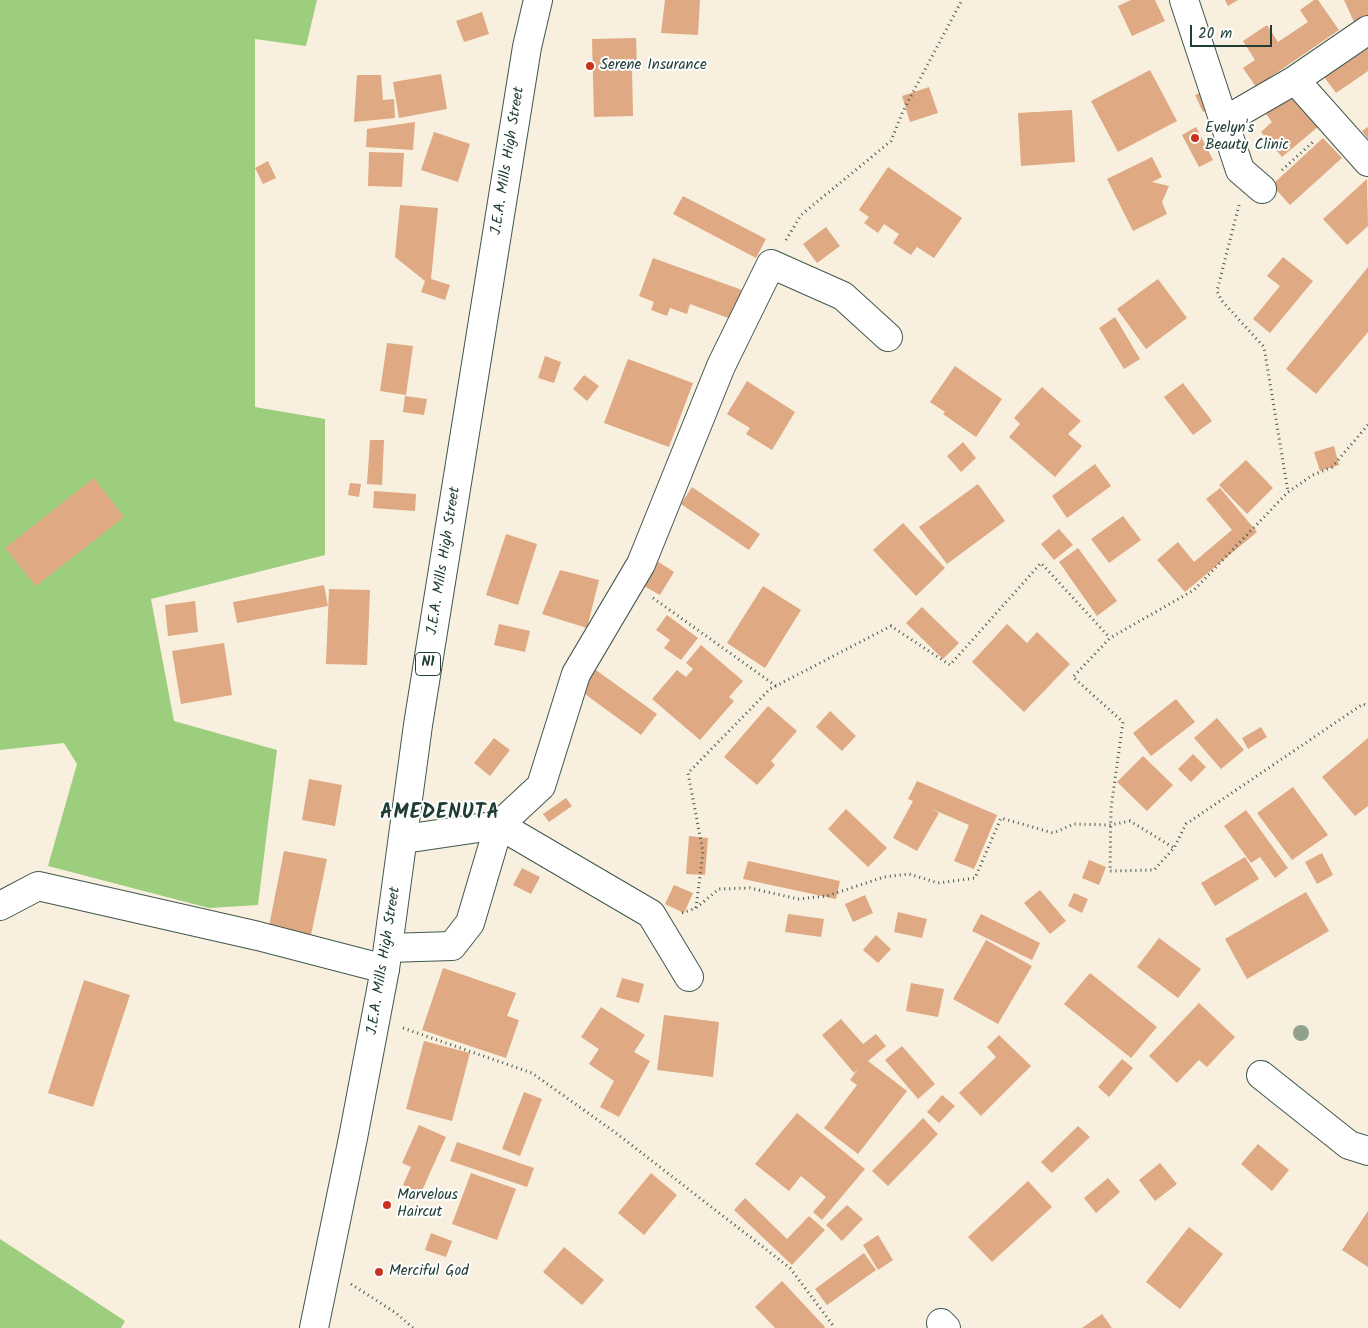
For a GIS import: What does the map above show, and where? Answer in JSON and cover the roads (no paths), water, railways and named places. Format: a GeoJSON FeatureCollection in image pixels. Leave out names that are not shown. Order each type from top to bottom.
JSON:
{"type":"FeatureCollection","features":[{"type":"Feature","properties":{"kind":"main road","name":"J.E.A. Mills High Street"},"geometry":{"type":"LineString","coordinates":[[314,1328],[354,1138],[386,959],[404,839],[418,725],[524,66],[538,0]]}},
{"type":"Feature","properties":{"kind":"main road"},"geometry":{"type":"LineString","coordinates":[[1184,0],[1240,170],[1255,182]]}},
{"type":"Feature","properties":{"kind":"main road"},"geometry":{"type":"LineString","coordinates":[[1224,121],[1294,80],[1368,30]]}},
{"type":"Feature","properties":{"kind":"main road"},"geometry":{"type":"LineString","coordinates":[[1294,80],[1368,162]]}},
{"type":"Feature","properties":{"kind":"main road"},"geometry":{"type":"LineString","coordinates":[[0,906],[38,886],[258,936],[386,959],[452,946],[470,923],[498,825],[541,786],[576,674],[641,564],[721,366],[772,264],[843,296],[888,337]]}},
{"type":"Feature","properties":{"kind":"main road"},"geometry":{"type":"LineString","coordinates":[[404,839],[498,825],[651,914],[689,976]]}},
{"type":"Feature","properties":{"kind":"main road"},"geometry":{"type":"LineString","coordinates":[[1261,1075],[1349,1145],[1368,1151]]}},
{"type":"Feature","properties":{"kind":"place","name":"Serene Insurance"},"geometry":{"type":"Point","coordinates":[590,66]}},
{"type":"Feature","properties":{"kind":"place","name":"Evelyn's Beauty Clinic"},"geometry":{"type":"Point","coordinates":[1195,138]}},
{"type":"Feature","properties":{"kind":"place","name":"Marvelous Haircut"},"geometry":{"type":"Point","coordinates":[387,1205]}},
{"type":"Feature","properties":{"kind":"place","name":"Merciful God"},"geometry":{"type":"Point","coordinates":[379,1272]}},
{"type":"Feature","properties":{"kind":"district","name":"AMEDENUTA"},"geometry":{"type":"Point","coordinates":[440,815]}}]}
